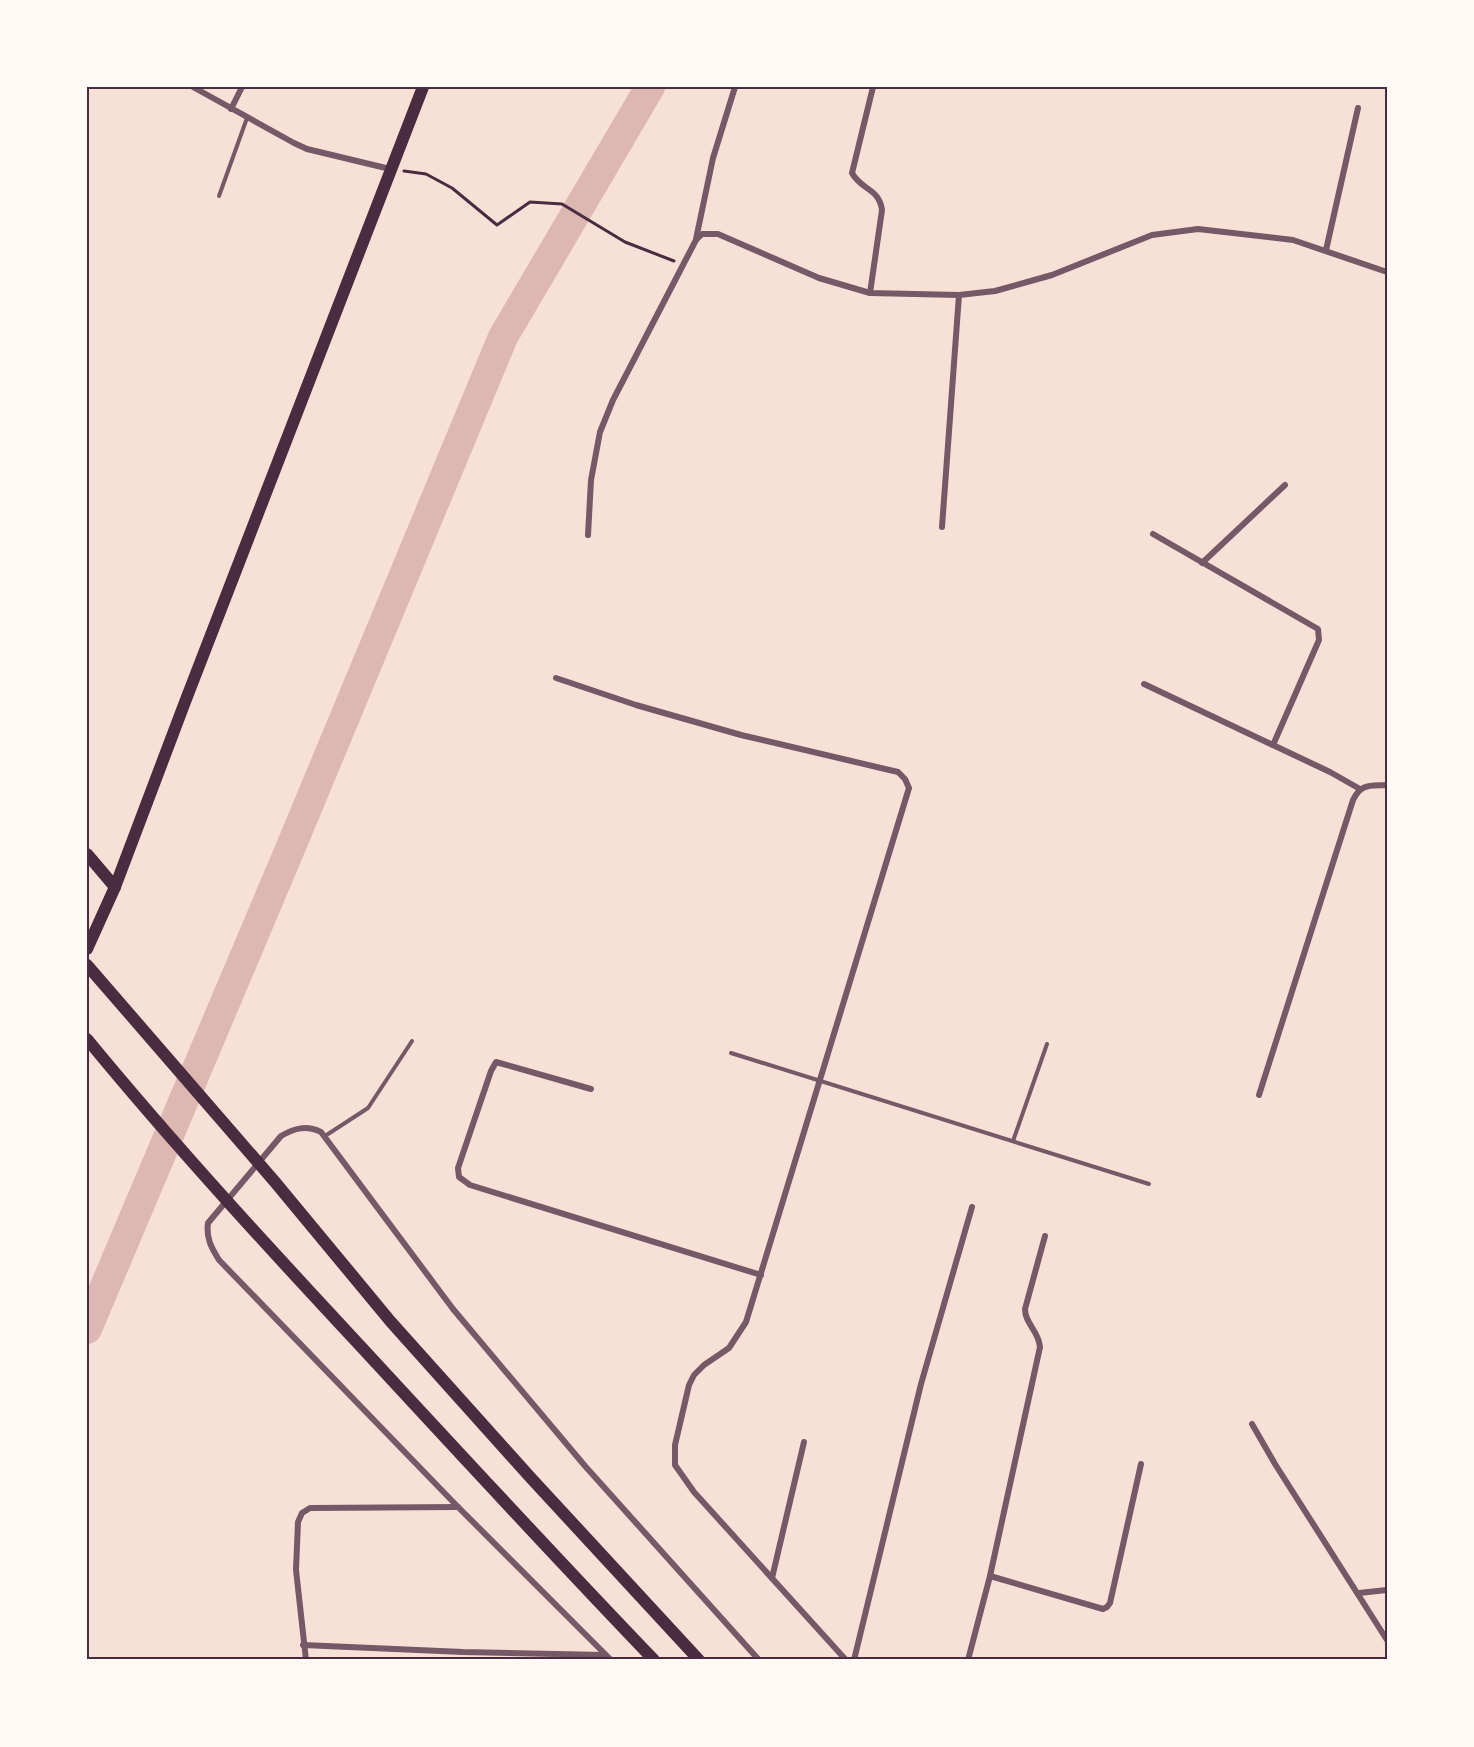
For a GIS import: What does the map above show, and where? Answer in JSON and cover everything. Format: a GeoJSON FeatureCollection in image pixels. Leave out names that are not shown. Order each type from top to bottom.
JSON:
{"type":"FeatureCollection","features":[{"type":"Feature","properties":{"kind":"main road"},"geometry":{"type":"LineString","coordinates":[[87,949],[115,887],[423,87]]}},
{"type":"Feature","properties":{"kind":"main road"},"geometry":{"type":"LineString","coordinates":[[87,854],[115,887]]}},
{"type":"Feature","properties":{"kind":"main road"},"geometry":{"type":"LineString","coordinates":[[87,965],[275,1182],[399,1330],[530,1477],[699,1660]]}},
{"type":"Feature","properties":{"kind":"main road"},"geometry":{"type":"LineString","coordinates":[[87,1039],[237,1213],[478,1474],[654,1660]]}},
{"type":"Feature","properties":{"kind":"street"},"geometry":{"type":"LineString","coordinates":[[193,87],[307,149],[390,169]]}},
{"type":"Feature","properties":{"kind":"street"},"geometry":{"type":"LineString","coordinates":[[231,109],[242,87]]}},
{"type":"Feature","properties":{"kind":"street"},"geometry":{"type":"LineString","coordinates":[[696,240],[713,158],[735,87]]}},
{"type":"Feature","properties":{"kind":"street"},"geometry":{"type":"LineString","coordinates":[[870,293],[882,210],[881,201],[852,173],[873,87]]}},
{"type":"Feature","properties":{"kind":"street"},"geometry":{"type":"LineString","coordinates":[[1326,250],[1358,108]]}},
{"type":"Feature","properties":{"kind":"street"},"geometry":{"type":"LineString","coordinates":[[588,535],[591,480],[600,432],[613,400],[683,264],[696,240],[702,234],[718,234],[819,278],[870,293],[958,295],[995,291],[1052,275],[1131,242],[1176,231],[1198,229],[1293,240],[1387,272]]}},
{"type":"Feature","properties":{"kind":"street"},"geometry":{"type":"LineString","coordinates":[[942,527],[958,295]]}},
{"type":"Feature","properties":{"kind":"street"},"geometry":{"type":"LineString","coordinates":[[1202,562],[1285,485]]}},
{"type":"Feature","properties":{"kind":"street"},"geometry":{"type":"LineString","coordinates":[[1153,534],[1318,629],[1319,640],[1273,745]]}},
{"type":"Feature","properties":{"kind":"street"},"geometry":{"type":"LineString","coordinates":[[556,678],[636,705],[741,735],[898,772],[905,778],[909,788],[746,1322],[729,1348],[704,1365],[694,1375],[689,1385],[675,1445],[675,1465],[694,1492],[846,1660]]}},
{"type":"Feature","properties":{"kind":"street"},"geometry":{"type":"LineString","coordinates":[[1144,684],[1360,789],[1387,785]]}},
{"type":"Feature","properties":{"kind":"street"},"geometry":{"type":"LineString","coordinates":[[1259,1095],[1353,800],[1360,789]]}},
{"type":"Feature","properties":{"kind":"street"},"geometry":{"type":"LineString","coordinates":[[591,1089],[496,1062],[493,1065],[458,1168],[459,1177],[470,1185],[761,1275]]}},
{"type":"Feature","properties":{"kind":"street"},"geometry":{"type":"LineString","coordinates":[[608,1657],[458,1507],[219,1260],[211,1247],[207,1234],[208,1223],[281,1136],[294,1129],[305,1127],[313,1128],[325,1136],[453,1309],[585,1466],[759,1660]]}},
{"type":"Feature","properties":{"kind":"street"},"geometry":{"type":"LineString","coordinates":[[854,1660],[921,1384],[972,1207]]}},
{"type":"Feature","properties":{"kind":"street"},"geometry":{"type":"LineString","coordinates":[[968,1660],[990,1576],[1040,1347],[1040,1340],[1025,1317],[1025,1309],[1046,1236]]}},
{"type":"Feature","properties":{"kind":"street"},"geometry":{"type":"LineString","coordinates":[[1252,1424],[1387,1640]]}},
{"type":"Feature","properties":{"kind":"street"},"geometry":{"type":"LineString","coordinates":[[772,1578],[804,1442]]}},
{"type":"Feature","properties":{"kind":"street"},"geometry":{"type":"LineString","coordinates":[[990,1576],[1103,1609],[1107,1608],[1141,1464]]}},
{"type":"Feature","properties":{"kind":"street"},"geometry":{"type":"LineString","coordinates":[[306,1660],[296,1570],[298,1522],[302,1513],[310,1508],[458,1507]]}},
{"type":"Feature","properties":{"kind":"street"},"geometry":{"type":"LineString","coordinates":[[1359,1593],[1387,1590]]}},
{"type":"Feature","properties":{"kind":"street"},"geometry":{"type":"LineString","coordinates":[[303,1645],[608,1657]]}},
{"type":"Feature","properties":{"kind":"lane"},"geometry":{"type":"LineString","coordinates":[[219,196],[247,118]]}},
{"type":"Feature","properties":{"kind":"lane"},"geometry":{"type":"LineString","coordinates":[[325,1136],[368,1108],[412,1041]]}},
{"type":"Feature","properties":{"kind":"lane"},"geometry":{"type":"LineString","coordinates":[[1013,1141],[1047,1044]]}},
{"type":"Feature","properties":{"kind":"lane"},"geometry":{"type":"LineString","coordinates":[[731,1053],[1149,1184]]}},
{"type":"Feature","properties":{"kind":"path"},"geometry":{"type":"LineString","coordinates":[[390,169],[426,174],[452,188],[497,225],[530,202],[562,204],[625,242],[683,264]]}},
{"type":"Feature","properties":{"kind":"waterway"},"geometry":{"type":"LineString","coordinates":[[87,1329],[503,337],[650,87]]}}]}
